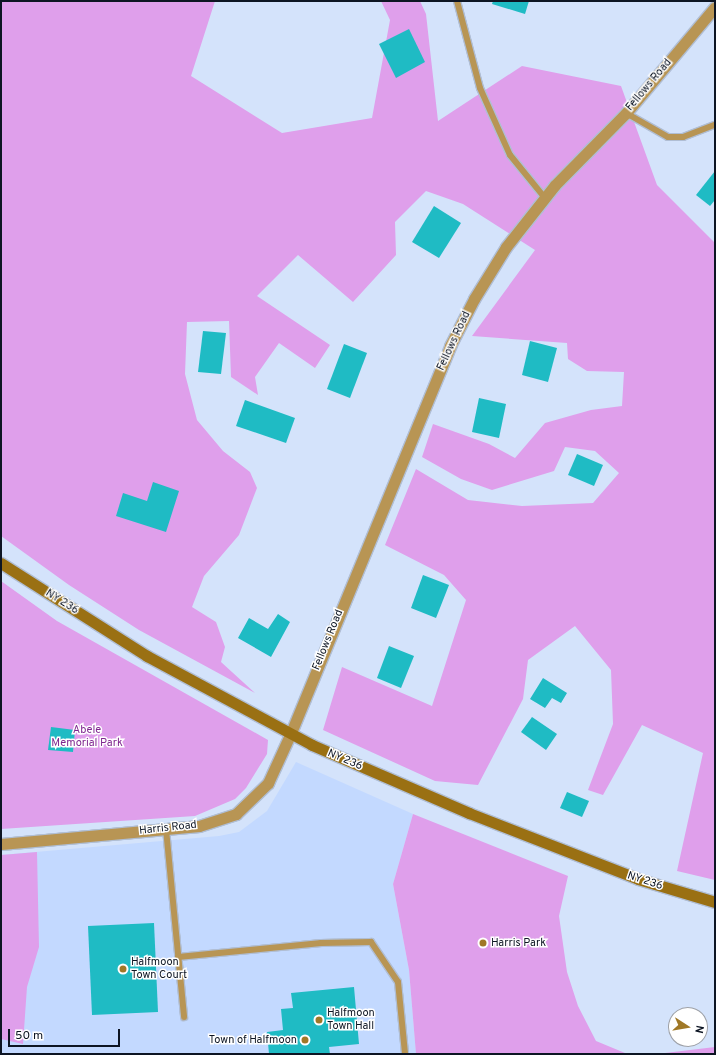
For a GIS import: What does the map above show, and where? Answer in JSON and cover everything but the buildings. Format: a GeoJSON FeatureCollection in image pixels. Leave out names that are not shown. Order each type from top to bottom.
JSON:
{"type":"FeatureCollection","features":[{"type":"Feature","properties":{"kind":"main road","name":"NY 236"},"geometry":{"type":"LineString","coordinates":[[1,563],[147,656],[290,734],[469,813],[638,880],[715,902]]}},
{"type":"Feature","properties":{"kind":"street","name":"Fellows Road"},"geometry":{"type":"LineString","coordinates":[[290,734],[450,346],[474,298],[506,247],[545,198],[626,113],[715,7]]}},
{"type":"Feature","properties":{"kind":"street","name":"Harris Road"},"geometry":{"type":"LineString","coordinates":[[1,844],[199,826],[236,814],[268,783],[290,734]]}},
{"type":"Feature","properties":{"kind":"lane"},"geometry":{"type":"LineString","coordinates":[[457,1],[480,88],[507,149],[545,198]]}},
{"type":"Feature","properties":{"kind":"lane"},"geometry":{"type":"LineString","coordinates":[[626,113],[668,137],[683,137],[715,125]]}},
{"type":"Feature","properties":{"kind":"lane"},"geometry":{"type":"LineString","coordinates":[[166,829],[184,1017]]}},
{"type":"Feature","properties":{"kind":"lane"},"geometry":{"type":"LineString","coordinates":[[178,957],[321,943],[371,942],[398,982],[405,1054]]}},
{"type":"Feature","properties":{"kind":"shaded area"},"geometry":{"type":"Polygon","coordinates":[[[296,762],[413,814],[393,884],[409,970],[416,1054],[1,1054],[1,855],[219,836],[239,832],[267,811],[296,762]]]}},
{"type":"Feature","properties":{"kind":"green space"},"geometry":{"type":"Polygon","coordinates":[[[1,1],[215,1],[191,76],[282,133],[372,118],[390,20],[381,1],[420,1],[426,14],[438,121],[522,66],[621,86],[657,185],[715,243],[715,880],[677,871],[703,753],[642,725],[603,795],[588,790],[613,724],[611,670],[575,626],[528,660],[523,699],[478,785],[435,781],[323,730],[342,667],[432,706],[466,600],[444,575],[385,545],[416,469],[468,500],[522,506],[593,503],[619,473],[595,451],[565,447],[554,471],[492,490],[461,479],[422,457],[433,424],[489,444],[515,458],[545,423],[591,410],[622,406],[624,372],[587,371],[568,359],[567,343],[472,336],[535,250],[463,204],[426,191],[395,222],[396,255],[353,302],[298,255],[257,296],[330,345],[315,368],[279,343],[255,377],[258,395],[231,377],[229,321],[187,322],[185,374],[197,420],[223,451],[250,472],[257,488],[239,535],[204,576],[192,607],[216,622],[225,647],[221,662],[255,693],[139,630],[69,585],[1,536],[1,1]]]}},
{"type":"Feature","properties":{"kind":"green space","name":"Abele Memorial Park"},"geometry":{"type":"Polygon","coordinates":[[[1,581],[57,621],[268,740],[267,754],[246,788],[235,799],[195,816],[1,829],[1,581]]]}},
{"type":"Feature","properties":{"kind":"green space","name":"Harris Park"},"geometry":{"type":"Polygon","coordinates":[[[413,814],[568,876],[559,916],[567,972],[578,1006],[596,1041],[625,1053],[665,1053],[715,1047],[715,1054],[416,1054],[409,970],[393,884],[413,814]]]}},
{"type":"Feature","properties":{"kind":"green space"},"geometry":{"type":"Polygon","coordinates":[[[37,852],[39,947],[27,987],[23,1044],[1,1039],[1,855],[37,852]]]}},
{"type":"Feature","properties":{"kind":"place","name":"Harris Park"},"geometry":{"type":"Point","coordinates":[483,943]}},
{"type":"Feature","properties":{"kind":"place","name":"Halfmoon Town Court"},"geometry":{"type":"Point","coordinates":[123,969]}},
{"type":"Feature","properties":{"kind":"place","name":"Halfmoon Town Hall"},"geometry":{"type":"Point","coordinates":[319,1020]}},
{"type":"Feature","properties":{"kind":"place","name":"Town of Halfmoon"},"geometry":{"type":"Point","coordinates":[305,1040]}}]}
